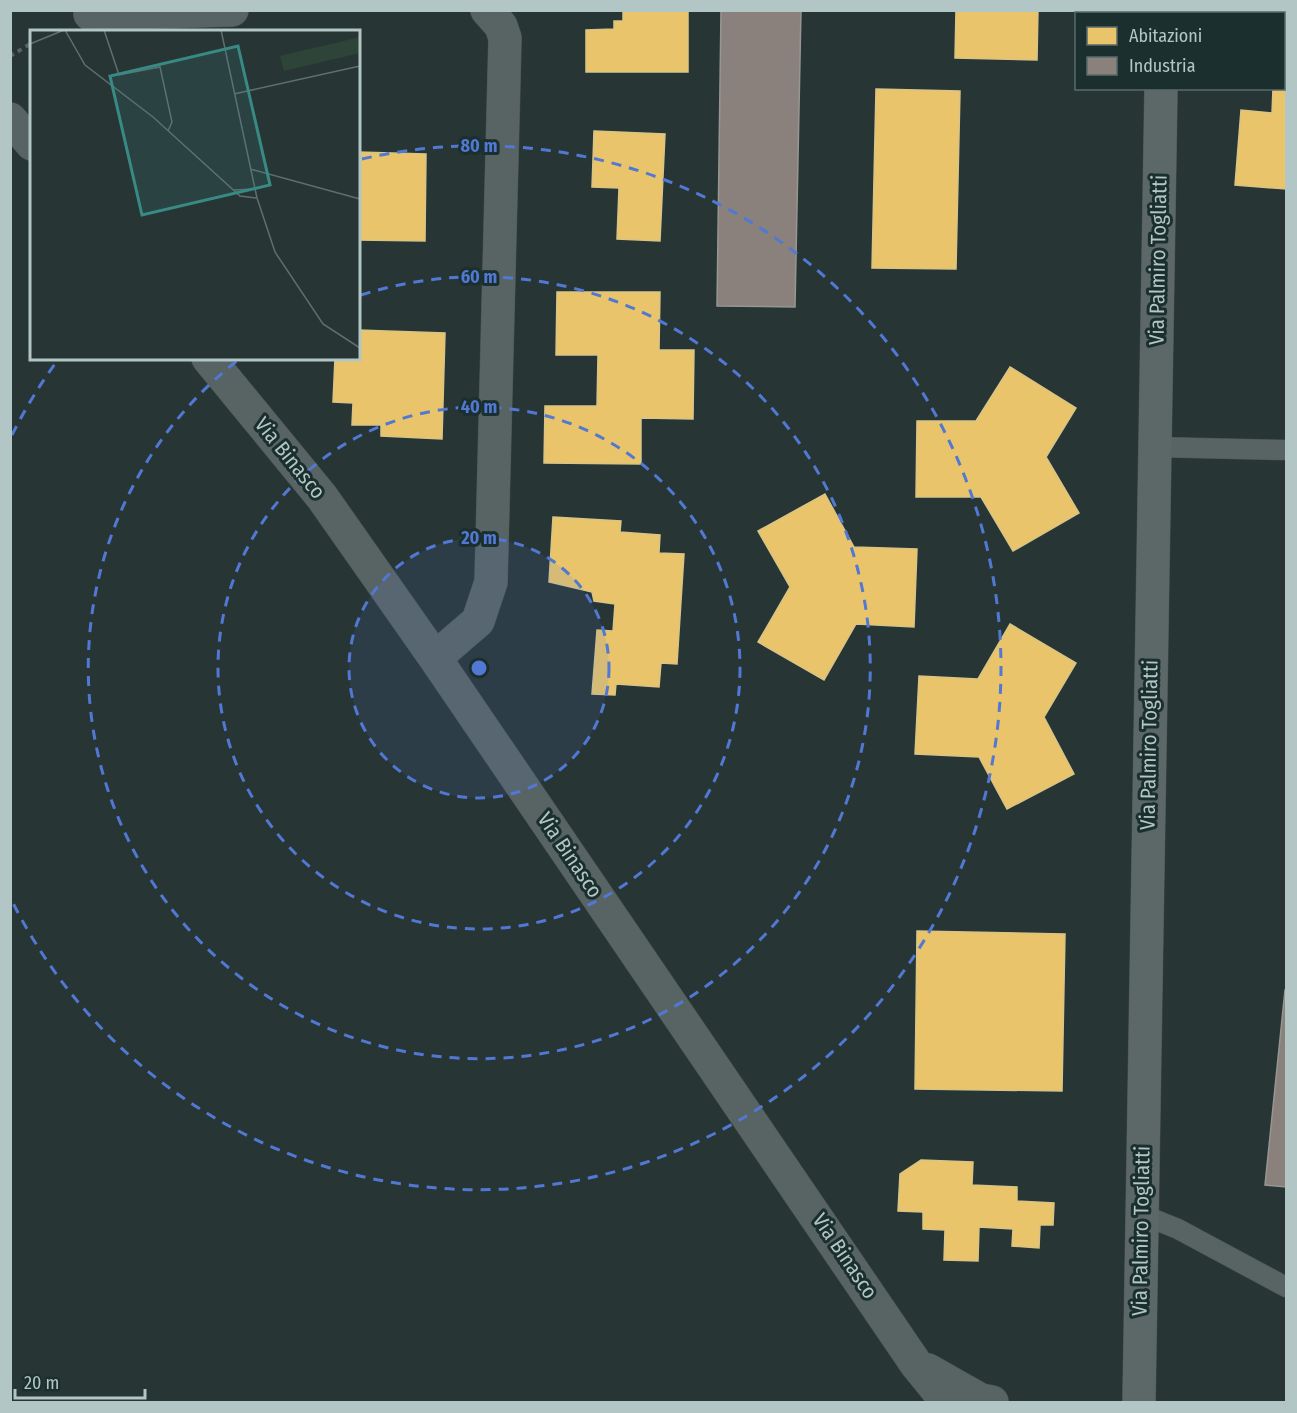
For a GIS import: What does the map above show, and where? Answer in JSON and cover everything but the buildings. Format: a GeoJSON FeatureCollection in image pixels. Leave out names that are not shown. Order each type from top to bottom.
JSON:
{"type":"FeatureCollection","features":[{"type":"Feature","properties":{"kind":"street"},"geometry":{"type":"LineString","coordinates":[[90,12],[232,10]]}},
{"type":"Feature","properties":{"kind":"street"},"geometry":{"type":"LineString","coordinates":[[435,658],[478,621],[491,582],[505,38],[501,26],[487,10]]}},
{"type":"Feature","properties":{"kind":"street","name":"Via Palmiro Togliatti"},"geometry":{"type":"LineString","coordinates":[[1139,1402],[1140,1214],[1161,90]]}},
{"type":"Feature","properties":{"kind":"street"},"geometry":{"type":"LineString","coordinates":[[10,119],[30,142]]}},
{"type":"Feature","properties":{"kind":"street","name":"Via Binasco"},"geometry":{"type":"LineString","coordinates":[[210,360],[322,497],[435,658],[916,1364],[947,1402]]}},
{"type":"Feature","properties":{"kind":"street","name":"Via Binasco"},"geometry":{"type":"LineString","coordinates":[[916,1364],[981,1400],[992,1402]]}},
{"type":"Feature","properties":{"kind":"lane"},"geometry":{"type":"LineString","coordinates":[[1154,447],[1287,450]]}},
{"type":"Feature","properties":{"kind":"lane"},"geometry":{"type":"LineString","coordinates":[[1140,1214],[1178,1229],[1287,1287]]}},
{"type":"Feature","properties":{"kind":"path"},"geometry":{"type":"LineString","coordinates":[[10,56],[30,44]]}}]}
